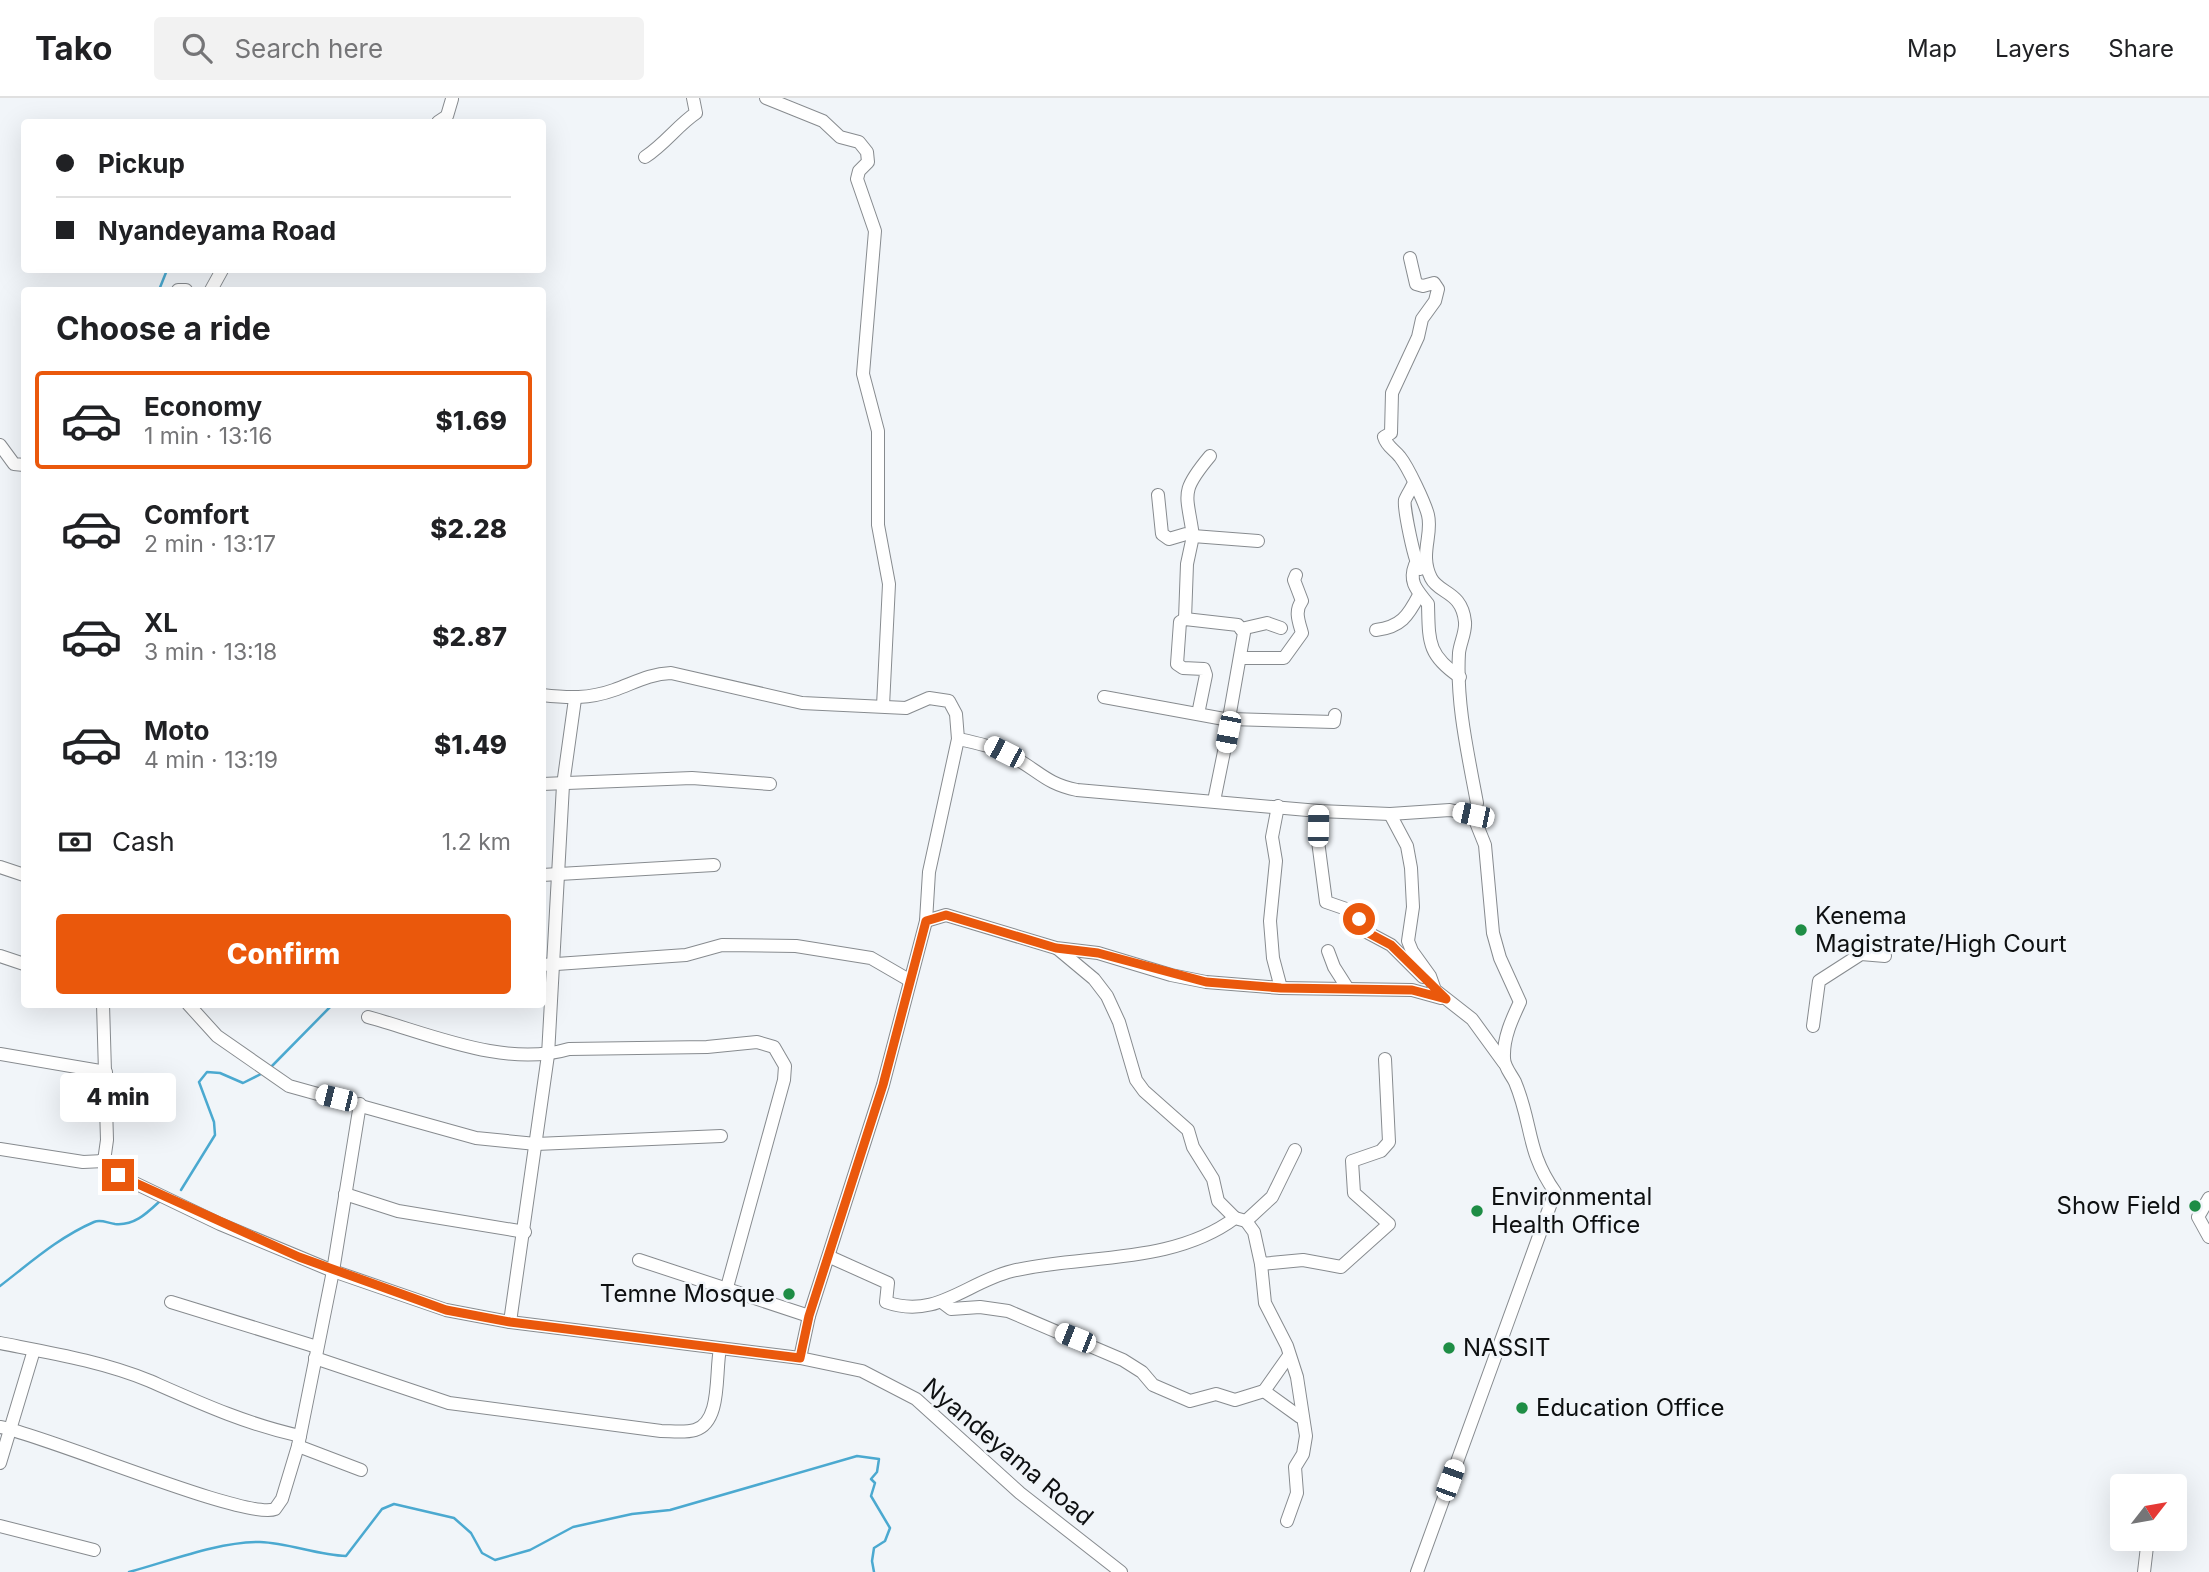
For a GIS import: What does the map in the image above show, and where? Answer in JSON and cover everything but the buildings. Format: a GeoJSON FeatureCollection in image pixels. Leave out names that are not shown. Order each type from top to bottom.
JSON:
{"type":"FeatureCollection","features":[{"type":"Feature","properties":{"kind":"street"},"geometry":{"type":"LineString","coordinates":[[645,157],[660,147],[673,129],[687,124],[696,113],[693,98]]}},
{"type":"Feature","properties":{"kind":"street"},"geometry":{"type":"LineString","coordinates":[[766,98],[823,121],[839,137],[859,142],[867,152],[868,162],[857,179],[875,231],[863,374],[878,431],[878,525],[889,584],[883,706]]}},
{"type":"Feature","properties":{"kind":"street"},"geometry":{"type":"LineString","coordinates":[[442,119],[447,116],[452,99]]}},
{"type":"Feature","properties":{"kind":"street"},"geometry":{"type":"LineString","coordinates":[[1410,258],[1416,284],[1423,286],[1434,283],[1438,289],[1435,301],[1422,319],[1419,337],[1392,393],[1391,433],[1384,437],[1386,445],[1401,457],[1429,516],[1424,553],[1429,574],[1435,585],[1449,590],[1460,605],[1466,623],[1459,652],[1462,718],[1477,803],[1473,815],[1485,845],[1493,933],[1500,958],[1520,1002],[1504,1048],[1504,1063]]}},
{"type":"Feature","properties":{"kind":"street"},"geometry":{"type":"LineString","coordinates":[[0,445],[14,464],[21,465]]}},
{"type":"Feature","properties":{"kind":"street"},"geometry":{"type":"LineString","coordinates":[[1185,619],[1187,564],[1193,536],[1185,503],[1186,494],[1195,474],[1210,456]]}},
{"type":"Feature","properties":{"kind":"street"},"geometry":{"type":"LineString","coordinates":[[1413,485],[1405,500],[1405,511],[1413,539],[1413,583],[1428,604],[1431,649],[1448,669],[1460,677]]}},
{"type":"Feature","properties":{"kind":"street"},"geometry":{"type":"LineString","coordinates":[[1158,495],[1162,534],[1169,539],[1185,534],[1258,541]]}},
{"type":"Feature","properties":{"kind":"street"},"geometry":{"type":"LineString","coordinates":[[1415,565],[1429,574]]}},
{"type":"Feature","properties":{"kind":"street"},"geometry":{"type":"LineString","coordinates":[[1240,658],[1284,658],[1303,633],[1298,619],[1298,606],[1302,601],[1294,580],[1296,575]]}},
{"type":"Feature","properties":{"kind":"street"},"geometry":{"type":"LineString","coordinates":[[1376,630],[1401,622],[1410,614],[1419,595]]}},
{"type":"Feature","properties":{"kind":"street"},"geometry":{"type":"LineString","coordinates":[[1198,714],[1206,675],[1204,670],[1183,668],[1177,664],[1180,622],[1185,619],[1238,625],[1244,633],[1214,801]]}},
{"type":"Feature","properties":{"kind":"street"},"geometry":{"type":"LineString","coordinates":[[1241,629],[1267,623],[1281,628]]}},
{"type":"Feature","properties":{"kind":"street"},"geometry":{"type":"LineString","coordinates":[[546,695],[575,699],[613,691],[656,673],[671,673],[802,703],[906,708],[929,698],[949,701],[956,714],[958,739],[929,872],[926,921],[883,1085],[809,1316],[800,1358]]}},
{"type":"Feature","properties":{"kind":"street"},"geometry":{"type":"LineString","coordinates":[[1104,697],[1229,721],[1334,722],[1335,715]]}},
{"type":"Feature","properties":{"kind":"street"},"geometry":{"type":"LineString","coordinates":[[510,1322],[525,1232],[548,1055],[547,965],[558,874],[563,785],[575,699]]}},
{"type":"Feature","properties":{"kind":"street"},"geometry":{"type":"LineString","coordinates":[[958,739],[991,746],[1017,759],[1056,786],[1123,796],[1319,811],[1390,814],[1450,810],[1473,815]]}},
{"type":"Feature","properties":{"kind":"street"},"geometry":{"type":"LineString","coordinates":[[546,784],[692,778],[770,784]]}},
{"type":"Feature","properties":{"kind":"street"},"geometry":{"type":"LineString","coordinates":[[1278,806],[1272,837],[1276,861],[1270,921],[1273,958],[1281,988]]}},
{"type":"Feature","properties":{"kind":"street"},"geometry":{"type":"LineString","coordinates":[[1319,811],[1318,841],[1326,902],[1355,912],[1361,929],[1391,945],[1435,990],[1472,1019],[1504,1063],[1522,1105],[1539,1169],[1555,1192],[1440,1504],[1418,1572]]}},
{"type":"Feature","properties":{"kind":"street"},"geometry":{"type":"LineString","coordinates":[[1390,814],[1407,845],[1411,868],[1413,906],[1408,941],[1435,990]]}},
{"type":"Feature","properties":{"kind":"street"},"geometry":{"type":"LineString","coordinates":[[546,875],[714,865]]}},
{"type":"Feature","properties":{"kind":"street"},"geometry":{"type":"LineString","coordinates":[[0,867],[21,874]]}},
{"type":"Feature","properties":{"kind":"street"},"geometry":{"type":"LineString","coordinates":[[926,921],[946,915],[1056,948],[1098,953],[1206,982],[1281,988],[1412,990],[1446,999]]}},
{"type":"Feature","properties":{"kind":"street"},"geometry":{"type":"LineString","coordinates":[[547,965],[686,955],[722,945],[796,946],[870,958],[909,980]]}},
{"type":"Feature","properties":{"kind":"street"},"geometry":{"type":"LineString","coordinates":[[1056,948],[1094,979],[1107,996],[1119,1022],[1136,1080],[1143,1091],[1188,1130],[1193,1147],[1213,1179],[1218,1201],[1254,1232],[1265,1303],[1287,1346],[1301,1395],[1300,1417],[1306,1436],[1303,1454],[1295,1467],[1297,1493],[1287,1521]]}},
{"type":"Feature","properties":{"kind":"street"},"geometry":{"type":"LineString","coordinates":[[1328,951],[1335,970],[1348,989]]}},
{"type":"Feature","properties":{"kind":"street"},"geometry":{"type":"LineString","coordinates":[[1813,1026],[1819,981],[1861,954],[1885,956]]}},
{"type":"Feature","properties":{"kind":"street"},"geometry":{"type":"LineString","coordinates":[[0,956],[21,963]]}},
{"type":"Feature","properties":{"kind":"street"},"geometry":{"type":"LineString","coordinates":[[1329,989],[1335,970]]}},
{"type":"Feature","properties":{"kind":"street"},"geometry":{"type":"LineString","coordinates":[[0,1149],[83,1162],[104,1161],[107,1140],[103,1008]]}},
{"type":"Feature","properties":{"kind":"street"},"geometry":{"type":"LineString","coordinates":[[192,1008],[217,1036],[289,1086],[476,1138],[536,1144],[721,1136]]}},
{"type":"Feature","properties":{"kind":"street"},"geometry":{"type":"LineString","coordinates":[[369,1017],[479,1047],[548,1055],[569,1049],[707,1047],[757,1042],[774,1047],[785,1066],[784,1080],[726,1291]]}},
{"type":"Feature","properties":{"kind":"street"},"geometry":{"type":"LineString","coordinates":[[0,1054],[106,1072]]}},
{"type":"Feature","properties":{"kind":"street"},"geometry":{"type":"LineString","coordinates":[[1261,1264],[1303,1260],[1341,1267],[1389,1224],[1354,1193],[1352,1161],[1381,1151],[1389,1142],[1385,1059]]}},
{"type":"Feature","properties":{"kind":"street"},"geometry":{"type":"LineString","coordinates":[[6,1428],[214,1500],[267,1511],[275,1509],[282,1499],[299,1441],[333,1270],[360,1104]]}},
{"type":"Feature","properties":{"kind":"street"},"geometry":{"type":"LineString","coordinates":[[830,1257],[888,1283],[886,1302],[898,1307],[943,1303],[1011,1271],[1043,1264],[1091,1261],[1160,1249],[1209,1234],[1240,1220],[1272,1197],[1295,1150]]}},
{"type":"Feature","properties":{"kind":"street","name":"Nyandeyama Road"},"geometry":{"type":"LineString","coordinates":[[104,1161],[118,1175],[220,1224],[333,1270],[446,1310],[510,1322],[800,1358],[862,1371],[916,1399],[1020,1493],[1121,1572]]}},
{"type":"Feature","properties":{"kind":"street"},"geometry":{"type":"LineString","coordinates":[[345,1194],[398,1211],[525,1232]]}},
{"type":"Feature","properties":{"kind":"street"},"geometry":{"type":"LineString","coordinates":[[2209,1198],[2198,1217],[2209,1237]]}},
{"type":"Feature","properties":{"kind":"street"},"geometry":{"type":"LineString","coordinates":[[639,1260],[726,1291],[809,1316]]}},
{"type":"Feature","properties":{"kind":"street"},"geometry":{"type":"LineString","coordinates":[[171,1302],[449,1403],[661,1431],[694,1430],[706,1424],[713,1414],[720,1349]]}},
{"type":"Feature","properties":{"kind":"street"},"geometry":{"type":"LineString","coordinates":[[943,1303],[951,1309],[980,1307],[1008,1311],[1124,1360],[1142,1372],[1153,1385],[1190,1401],[1216,1394],[1235,1400],[1264,1391],[1288,1356]]}},
{"type":"Feature","properties":{"kind":"street"},"geometry":{"type":"LineString","coordinates":[[0,1343],[94,1362],[150,1381],[241,1421],[299,1441],[361,1470]]}},
{"type":"Feature","properties":{"kind":"street"},"geometry":{"type":"LineString","coordinates":[[0,1463],[6,1428],[34,1350]]}},
{"type":"Feature","properties":{"kind":"street"},"geometry":{"type":"LineString","coordinates":[[1264,1391],[1300,1417]]}},
{"type":"Feature","properties":{"kind":"street"},"geometry":{"type":"LineString","coordinates":[[0,1526],[94,1550]]}},
{"type":"Feature","properties":{"kind":"street"},"geometry":{"type":"LineString","coordinates":[[2144,1572],[2146,1551]]}},
{"type":"Feature","properties":{"kind":"waterway"},"geometry":{"type":"LineString","coordinates":[[160,287],[166,273]]}},
{"type":"Feature","properties":{"kind":"waterway"},"geometry":{"type":"LineString","coordinates":[[271,1067],[329,1008]]}},
{"type":"Feature","properties":{"kind":"waterway"},"geometry":{"type":"LineString","coordinates":[[181,1190],[215,1135],[214,1122],[199,1082],[207,1072],[220,1073],[243,1083],[263,1073]]}},
{"type":"Feature","properties":{"kind":"waterway"},"geometry":{"type":"LineString","coordinates":[[0,1286],[45,1251],[81,1228],[97,1221],[129,1223],[141,1217],[161,1200]]}},
{"type":"Feature","properties":{"kind":"waterway"},"geometry":{"type":"LineString","coordinates":[[129,1572],[210,1549],[244,1543],[271,1543],[346,1556],[382,1509],[394,1504],[454,1518],[471,1533],[482,1553],[495,1560],[530,1550],[573,1527],[632,1514],[670,1510],[857,1456],[879,1459],[877,1472],[871,1479],[875,1483],[871,1496],[890,1528],[885,1541],[874,1548],[874,1572]]}},
{"type":"Feature","properties":{"kind":"place","name":"Kenema Magistrate/High Court"},"geometry":{"type":"Point","coordinates":[1801,930]}},
{"type":"Feature","properties":{"kind":"place","name":"Show Field"},"geometry":{"type":"Point","coordinates":[2195,1206]}},
{"type":"Feature","properties":{"kind":"place","name":"Environmental Health Office"},"geometry":{"type":"Point","coordinates":[1477,1211]}},
{"type":"Feature","properties":{"kind":"place","name":"Temne Mosque"},"geometry":{"type":"Point","coordinates":[789,1294]}},
{"type":"Feature","properties":{"kind":"place","name":"NASSIT"},"geometry":{"type":"Point","coordinates":[1449,1348]}},
{"type":"Feature","properties":{"kind":"place","name":"Education Office"},"geometry":{"type":"Point","coordinates":[1522,1408]}},
{"type":"Feature","properties":{"kind":"route"},"geometry":{"type":"LineString","coordinates":[[118,1175],[220,1224],[299,1257],[446,1310],[582,1332],[800,1358],[809,1316],[883,1085],[926,921],[946,915],[1056,948],[1098,953],[1171,975],[1206,982],[1281,988],[1412,990],[1446,999],[1391,945],[1361,929],[1359,919]]}}]}
